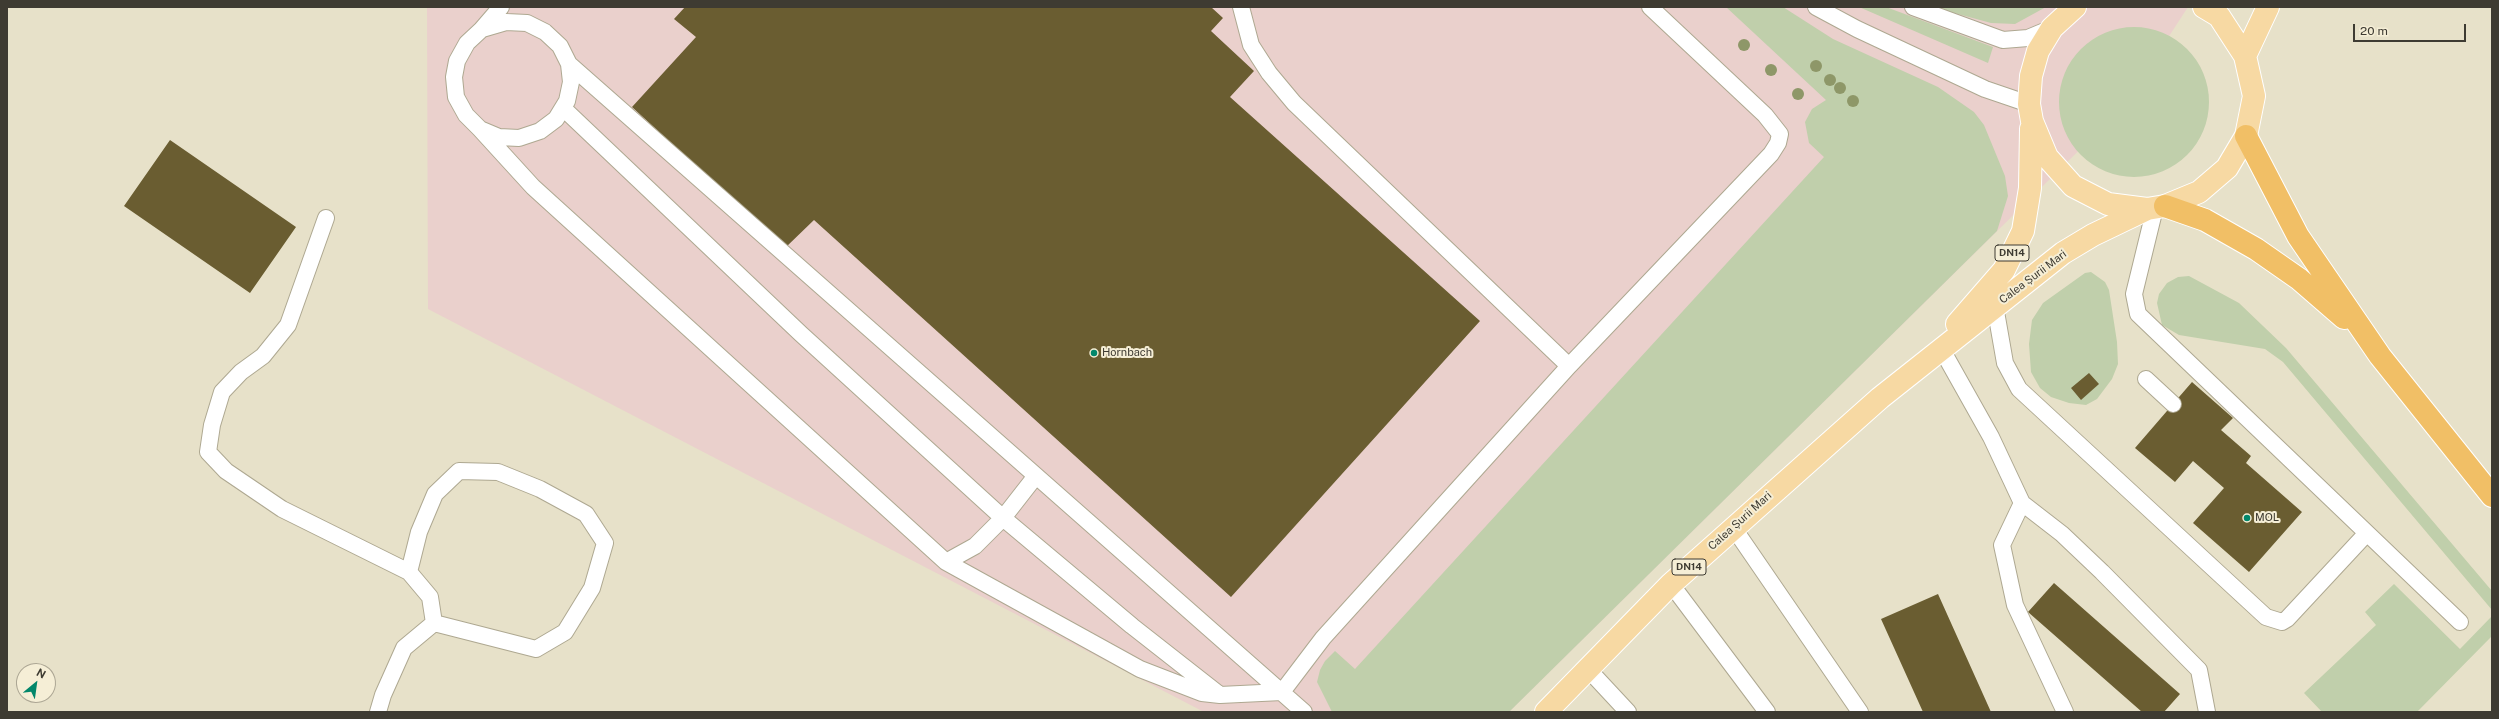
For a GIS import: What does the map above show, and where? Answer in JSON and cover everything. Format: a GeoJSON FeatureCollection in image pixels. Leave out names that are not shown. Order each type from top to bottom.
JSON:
{"type":"FeatureCollection","features":[{"type":"Feature","properties":{"kind":"highway"},"geometry":{"type":"LineString","coordinates":[[2246,136],[2298,236],[2380,356]]}},
{"type":"Feature","properties":{"kind":"highway"},"geometry":{"type":"LineString","coordinates":[[2156,208],[2205,220],[2256,249],[2299,278],[2341,314],[2380,356],[2492,496]]}},
{"type":"Feature","properties":{"kind":"main road","name":"Calea Șurii Mari"},"geometry":{"type":"LineString","coordinates":[[1935,353],[2004,270],[2023,230],[2030,188],[2030,76],[2038,51],[2052,28],[2075,7]]}},
{"type":"Feature","properties":{"kind":"main road"},"geometry":{"type":"LineString","coordinates":[[2204,7],[2219,16],[2245,56]]}},
{"type":"Feature","properties":{"kind":"main road"},"geometry":{"type":"LineString","coordinates":[[2245,56],[2268,7]]}},
{"type":"Feature","properties":{"kind":"main road","name":"Calea Șurii Mari"},"geometry":{"type":"LineString","coordinates":[[1546,712],[1587,668],[1671,584],[1840,431],[1935,353],[2063,254],[2094,235],[2156,208],[2200,192],[2227,168],[2246,136],[2254,96],[2245,56]]}},
{"type":"Feature","properties":{"kind":"main road"},"geometry":{"type":"LineString","coordinates":[[2030,112],[2047,157],[2073,186],[2108,204],[2156,208]]}},
{"type":"Feature","properties":{"kind":"lane"},"geometry":{"type":"LineString","coordinates":[[501,7],[482,29],[467,43],[457,60],[454,77],[456,97],[466,115],[533,187],[946,562],[1140,669],[1202,693],[1220,695],[1282,692]]}},
{"type":"Feature","properties":{"kind":"lane"},"geometry":{"type":"LineString","coordinates":[[1282,692],[1323,638],[1569,366],[1770,154],[1778,143],[1780,134],[1765,115],[1650,7]]}},
{"type":"Feature","properties":{"kind":"lane"},"geometry":{"type":"LineString","coordinates":[[1816,7],[1857,29],[1985,89],[2030,112]]}},
{"type":"Feature","properties":{"kind":"lane"},"geometry":{"type":"LineString","coordinates":[[1913,7],[2003,40],[2028,38],[2052,28]]}},
{"type":"Feature","properties":{"kind":"lane"},"geometry":{"type":"LineString","coordinates":[[1246,10],[1251,45],[1269,73],[1294,103],[1569,366]]}},
{"type":"Feature","properties":{"kind":"lane"},"geometry":{"type":"LineString","coordinates":[[480,129],[499,137],[519,138],[540,131],[556,119],[563,108],[567,101],[571,82],[569,64],[560,46],[545,32],[527,23],[506,22],[482,29]]}},
{"type":"Feature","properties":{"kind":"lane"},"geometry":{"type":"LineString","coordinates":[[569,64],[1035,477],[1304,712]]}},
{"type":"Feature","properties":{"kind":"lane"},"geometry":{"type":"LineString","coordinates":[[563,108],[796,329],[1003,518],[1132,626],[1220,695]]}},
{"type":"Feature","properties":{"kind":"lane"},"geometry":{"type":"LineString","coordinates":[[2156,208],[2134,294],[2138,314],[2460,622]]}},
{"type":"Feature","properties":{"kind":"lane"},"geometry":{"type":"LineString","coordinates":[[326,218],[288,325],[263,356],[241,372],[222,392],[212,425],[208,452],[226,471],[282,509],[409,572],[430,597],[434,623]]}},
{"type":"Feature","properties":{"kind":"lane"},"geometry":{"type":"LineString","coordinates":[[1995,306],[2005,363],[2019,389],[2266,617],[2282,622],[2288,619],[2367,533]]}},
{"type":"Feature","properties":{"kind":"lane"},"geometry":{"type":"LineString","coordinates":[[1935,353],[1991,437],[2022,503],[2062,534],[2102,572],[2199,670],[2207,712]]}},
{"type":"Feature","properties":{"kind":"lane"},"geometry":{"type":"LineString","coordinates":[[2146,379],[2173,404]]}},
{"type":"Feature","properties":{"kind":"lane"},"geometry":{"type":"LineString","coordinates":[[409,572],[419,532],[434,494],[459,471],[498,472],[540,489],[586,514],[604,543],[592,588],[565,632],[536,649],[434,623]]}},
{"type":"Feature","properties":{"kind":"lane"},"geometry":{"type":"LineString","coordinates":[[946,562],[975,546],[1003,518],[1035,477]]}},
{"type":"Feature","properties":{"kind":"lane"},"geometry":{"type":"LineString","coordinates":[[2022,503],[2002,545],[2015,605],[2065,712]]}},
{"type":"Feature","properties":{"kind":"lane"},"geometry":{"type":"LineString","coordinates":[[1733,527],[1860,712]]}},
{"type":"Feature","properties":{"kind":"lane"},"geometry":{"type":"LineString","coordinates":[[1671,584],[1767,712]]}},
{"type":"Feature","properties":{"kind":"lane"},"geometry":{"type":"LineString","coordinates":[[378,712],[383,695],[404,648],[434,623]]}},
{"type":"Feature","properties":{"kind":"lane"},"geometry":{"type":"LineString","coordinates":[[1587,668],[1628,712]]}},
{"type":"Feature","properties":{"kind":"shaded area"},"geometry":{"type":"Polygon","coordinates":[[[427,7],[2188,7],[2123,107],[1509,712],[1204,712],[428,309],[427,7]]]}},
{"type":"Feature","properties":{"kind":"green space"},"geometry":{"type":"Polygon","coordinates":[[[1726,7],[1783,7],[1833,39],[1938,87],[1974,112],[1984,125],[2005,176],[2008,196],[1997,231],[1509,712],[1332,712],[1317,682],[1320,670],[1325,661],[1335,651],[1355,669],[1824,157],[1809,143],[1805,122],[1812,109],[1826,100],[1726,7]]]}},
{"type":"Feature","properties":{"kind":"green space"},"geometry":{"type":"Polygon","coordinates":[[[1859,7],[1886,7],[1993,47],[1988,63],[1859,7]]]}},
{"type":"Feature","properties":{"kind":"green space"},"geometry":{"type":"Polygon","coordinates":[[[1932,7],[2046,7],[2015,24],[1991,23],[1932,7]]]}},
{"type":"Feature","properties":{"kind":"green space"},"geometry":{"type":"Polygon","coordinates":[[[2141,27],[2170,35],[2192,54],[2201,66],[2204,73],[2208,87],[2208,117],[2201,138],[2182,160],[2170,169],[2163,172],[2149,176],[2127,177],[2098,169],[2086,160],[2071,144],[2064,131],[2060,117],[2059,95],[2067,66],[2076,54],[2092,39],[2105,32],[2119,28],[2141,27]]]}},
{"type":"Feature","properties":{"kind":"green space"},"geometry":{"type":"Polygon","coordinates":[[[2091,272],[2105,282],[2109,290],[2117,342],[2118,364],[2112,379],[2097,399],[2086,405],[2069,403],[2051,397],[2040,388],[2031,372],[2029,344],[2032,320],[2043,303],[2085,273],[2091,272]]]}},
{"type":"Feature","properties":{"kind":"green space"},"geometry":{"type":"Polygon","coordinates":[[[2189,276],[2239,303],[2286,348],[2492,591],[2492,610],[2283,362],[2265,349],[2179,335],[2162,325],[2157,303],[2159,294],[2167,283],[2178,277],[2189,276]]]}},
{"type":"Feature","properties":{"kind":"green space"},"geometry":{"type":"Polygon","coordinates":[[[2394,584],[2460,649],[2492,616],[2492,636],[2417,712],[2322,712],[2304,693],[2376,625],[2365,612],[2394,584]]]}},
{"type":"Feature","properties":{"kind":"building","name":"Hornbach"},"geometry":{"type":"Polygon","coordinates":[[[685,7],[1211,7],[1223,18],[1211,31],[1254,71],[1230,97],[1480,321],[1231,597],[814,220],[785,248],[632,107],[696,37],[674,19],[685,7]]]}},
{"type":"Feature","properties":{"kind":"building"},"geometry":{"type":"Polygon","coordinates":[[[170,140],[296,227],[250,293],[124,206],[170,140]]]}},
{"type":"Feature","properties":{"kind":"building"},"geometry":{"type":"Polygon","coordinates":[[[2089,373],[2099,384],[2081,400],[2071,388],[2089,373]]]}},
{"type":"Feature","properties":{"kind":"building"},"geometry":{"type":"Polygon","coordinates":[[[2192,382],[2233,418],[2221,430],[2251,456],[2246,463],[2302,512],[2249,572],[2193,523],[2224,488],[2193,461],[2175,482],[2135,448],[2192,382]]]}},
{"type":"Feature","properties":{"kind":"building"},"geometry":{"type":"Polygon","coordinates":[[[2054,583],[2180,694],[2164,712],[2142,712],[2028,612],[2054,583]]]}},
{"type":"Feature","properties":{"kind":"building"},"geometry":{"type":"Polygon","coordinates":[[[1938,594],[1991,712],[1923,712],[1881,619],[1938,594]]]}},
{"type":"Feature","properties":{"kind":"place","name":"Hornbach"},"geometry":{"type":"Point","coordinates":[1094,353]}},
{"type":"Feature","properties":{"kind":"place","name":"MOL"},"geometry":{"type":"Point","coordinates":[2247,518]}}]}
